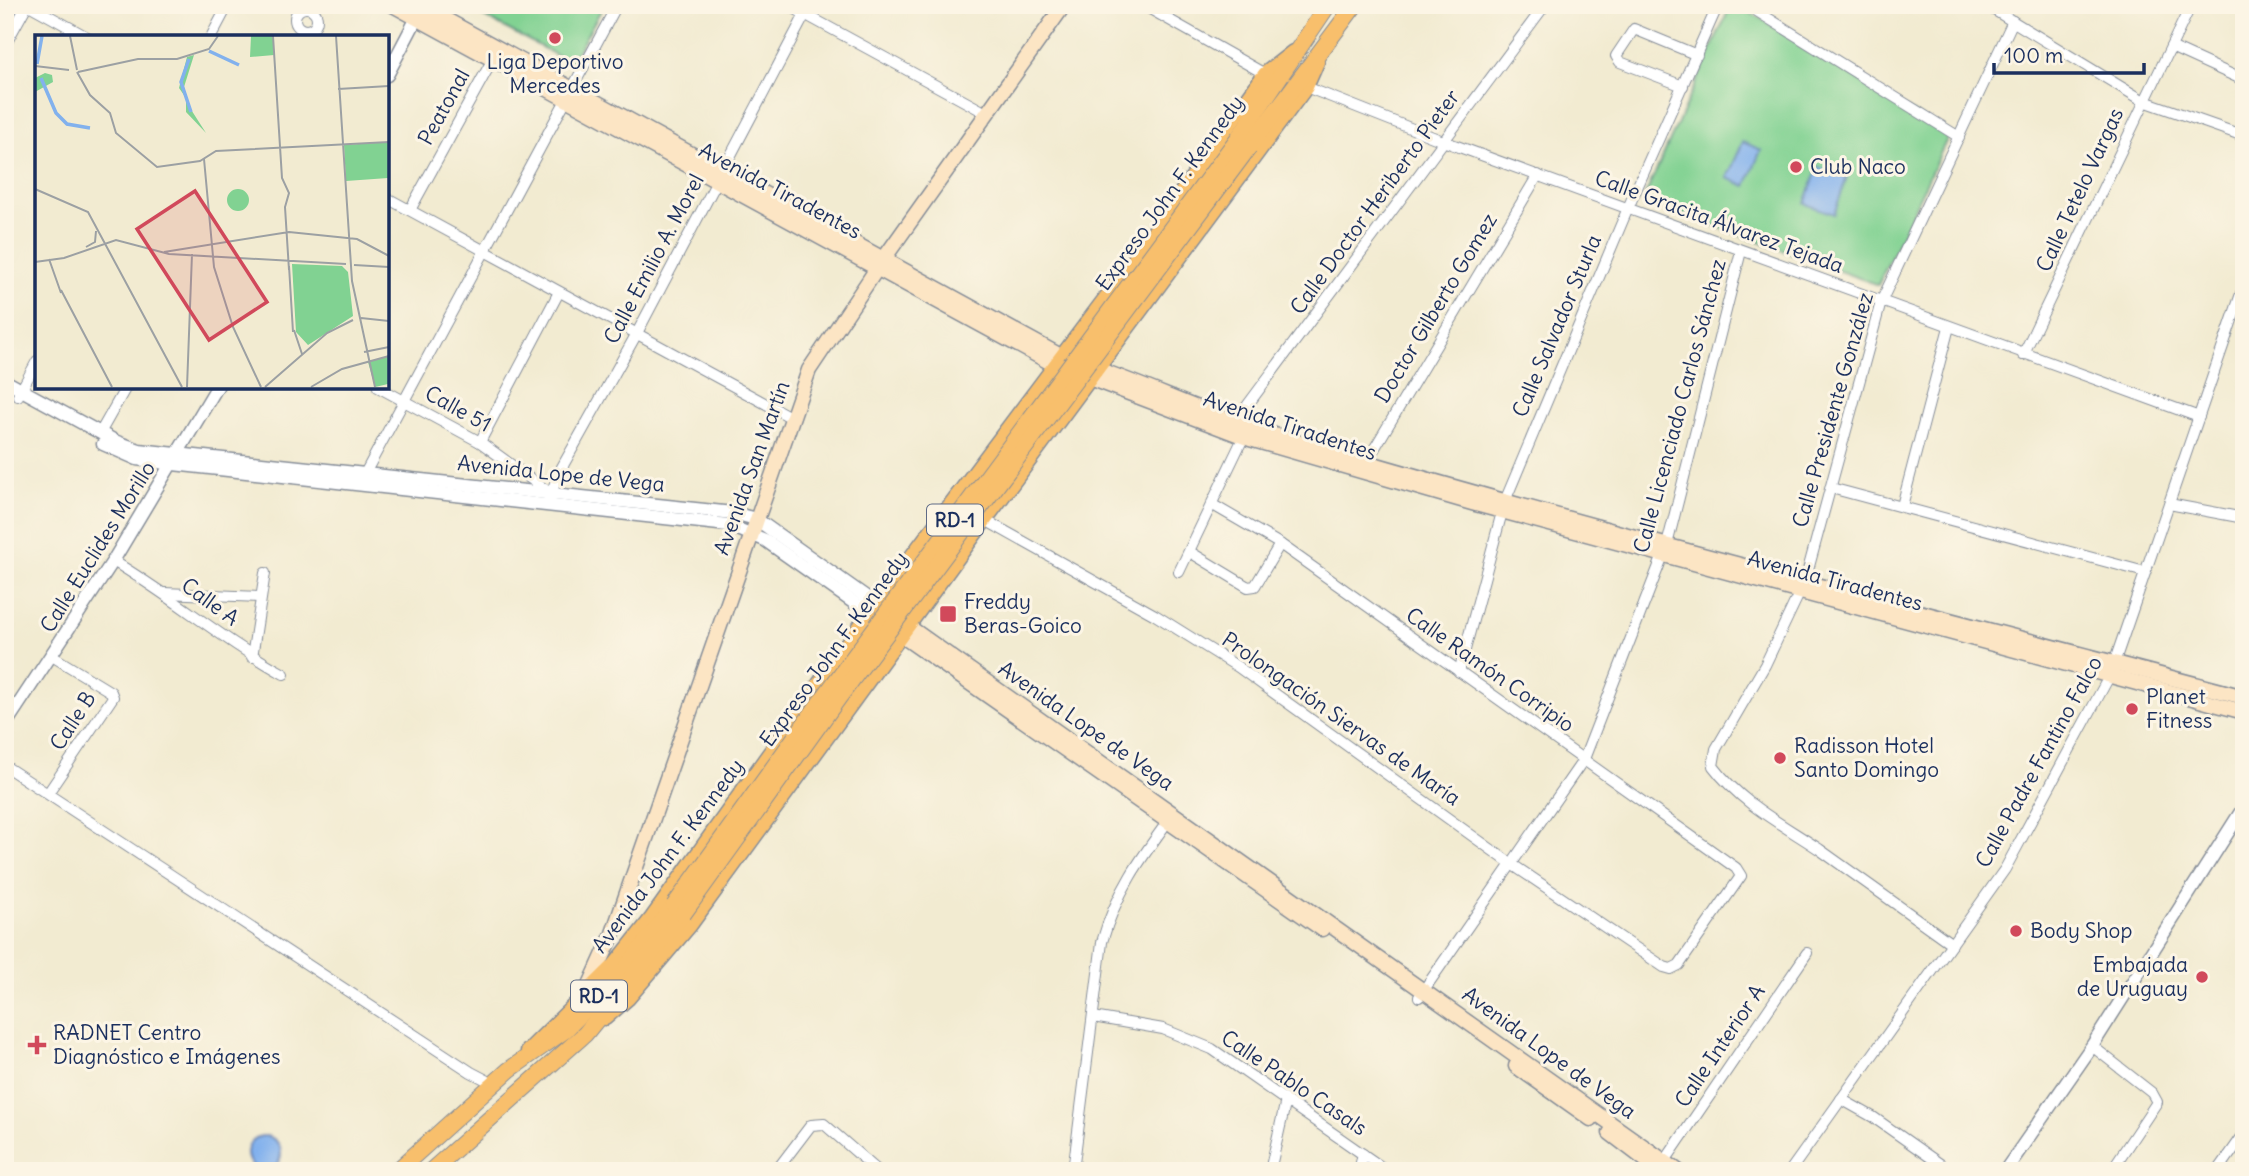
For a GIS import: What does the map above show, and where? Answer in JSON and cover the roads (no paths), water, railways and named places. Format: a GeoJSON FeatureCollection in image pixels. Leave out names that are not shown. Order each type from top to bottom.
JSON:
{"type":"FeatureCollection","features":[{"type":"Feature","properties":{"kind":"highway","name":"Expreso John F. Kennedy"},"geometry":{"type":"LineString","coordinates":[[1244,142],[1297,49],[1328,5]]}},
{"type":"Feature","properties":{"kind":"highway","name":"Expreso John F. Kennedy"},"geometry":{"type":"LineString","coordinates":[[431,1171],[585,1034],[966,525],[1244,142],[1323,48],[1354,5]]}},
{"type":"Feature","properties":{"kind":"highway","name":"Expreso John F. Kennedy"},"geometry":{"type":"LineString","coordinates":[[397,1171],[509,1070],[564,1031],[624,971],[678,910]]}},
{"type":"Feature","properties":{"kind":"main road","name":"Avenida Tiradentes"},"geometry":{"type":"LineString","coordinates":[[393,5],[420,10],[569,95],[881,262],[1058,361],[1235,422],[1367,461],[1503,506]]}},
{"type":"Feature","properties":{"kind":"main road","name":"Avenida San Martín"},"geometry":{"type":"LineString","coordinates":[[583,998],[601,965],[612,936],[809,370],[881,262],[1065,5]]}},
{"type":"Feature","properties":{"kind":"main road","name":"Avenida Tiradentes"},"geometry":{"type":"LineString","coordinates":[[420,10],[493,59],[569,95]]}},
{"type":"Feature","properties":{"kind":"main road","name":"RD-1"},"geometry":{"type":"LineString","coordinates":[[585,1034],[628,998],[690,925],[970,540],[1307,87],[1323,48]]}},
{"type":"Feature","properties":{"kind":"main road","name":"Avenida John F. Kennedy"},"geometry":{"type":"LineString","coordinates":[[509,1070],[614,967],[652,918],[873,609],[1132,263],[1265,74],[1297,49]]}},
{"type":"Feature","properties":{"kind":"main road"},"geometry":{"type":"LineString","coordinates":[[1132,263],[1127,278],[1092,324],[1091,331],[1097,340],[1110,341],[1148,290],[1159,284]]}},
{"type":"Feature","properties":{"kind":"main road","name":"Avenida Tiradentes"},"geometry":{"type":"LineString","coordinates":[[1094,373],[1244,436],[2113,669],[2244,697]]}},
{"type":"Feature","properties":{"kind":"main road"},"geometry":{"type":"LineString","coordinates":[[998,443],[1011,435],[1046,388],[1053,385],[1061,387],[1066,392],[1065,402],[1031,444],[1028,464]]}},
{"type":"Feature","properties":{"kind":"main road"},"geometry":{"type":"LineString","coordinates":[[940,520],[937,536],[904,581],[902,588],[908,597],[916,599],[924,595],[956,549],[970,540]]}},
{"type":"Feature","properties":{"kind":"main road","name":"Avenida Lope de Vega"},"geometry":{"type":"LineString","coordinates":[[873,609],[1422,993],[1662,1166],[1678,1171]]}},
{"type":"Feature","properties":{"kind":"main road"},"geometry":{"type":"LineString","coordinates":[[808,701],[821,693],[857,645],[869,643],[874,647],[876,655],[842,705],[839,722]]}},
{"type":"Feature","properties":{"kind":"main road","name":"Avenida Tiradentes"},"geometry":{"type":"LineString","coordinates":[[2113,669],[2244,712]]}},
{"type":"Feature","properties":{"kind":"street"},"geometry":{"type":"LineString","coordinates":[[5,45],[28,5],[83,35]]}},
{"type":"Feature","properties":{"kind":"street"},"geometry":{"type":"LineString","coordinates":[[212,35],[228,5]]}},
{"type":"Feature","properties":{"kind":"street"},"geometry":{"type":"LineString","coordinates":[[361,480],[617,5]]}},
{"type":"Feature","properties":{"kind":"street"},"geometry":{"type":"LineString","coordinates":[[788,5],[808,10],[988,114]]}},
{"type":"Feature","properties":{"kind":"street"},"geometry":{"type":"LineString","coordinates":[[1143,5],[1265,74]]}},
{"type":"Feature","properties":{"kind":"street","name":"Calle Doctor Heriberto Pieter"},"geometry":{"type":"LineString","coordinates":[[1235,422],[1545,5]]}},
{"type":"Feature","properties":{"kind":"street","name":"Calle Salvador Sturla"},"geometry":{"type":"LineString","coordinates":[[1459,672],[1503,506],[1628,208],[1718,5]]}},
{"type":"Feature","properties":{"kind":"street"},"geometry":{"type":"LineString","coordinates":[[1747,5],[1959,137]]}},
{"type":"Feature","properties":{"kind":"street"},"geometry":{"type":"LineString","coordinates":[[1986,5],[2144,101],[2244,136]]}},
{"type":"Feature","properties":{"kind":"street","name":"Calle Tetelo Vargas"},"geometry":{"type":"LineString","coordinates":[[2023,355],[2191,5]]}},
{"type":"Feature","properties":{"kind":"street"},"geometry":{"type":"LineString","coordinates":[[388,73],[420,10]]}},
{"type":"Feature","properties":{"kind":"street","name":"Calle Emilio A. Morel"},"geometry":{"type":"LineString","coordinates":[[549,499],[808,10]]}},
{"type":"Feature","properties":{"kind":"street","name":"Calle Presidente González"},"geometry":{"type":"LineString","coordinates":[[1952,944],[1811,844],[1760,813],[1733,790],[1713,766],[1716,748],[1765,665],[1803,587],[1881,302],[2013,21]]}},
{"type":"Feature","properties":{"kind":"street"},"geometry":{"type":"LineString","coordinates":[[1683,86],[1620,62],[1616,56],[1634,29],[1697,55]]}},
{"type":"Feature","properties":{"kind":"street"},"geometry":{"type":"LineString","coordinates":[[2171,47],[2239,78]]}},
{"type":"Feature","properties":{"kind":"street","name":"Peatonal"},"geometry":{"type":"LineString","coordinates":[[410,210],[493,59]]}},
{"type":"Feature","properties":{"kind":"street","name":"Calle Gracita Álvarez Tejada"},"geometry":{"type":"LineString","coordinates":[[1307,87],[1443,141],[2023,355],[2199,417]]}},
{"type":"Feature","properties":{"kind":"street","name":"Doctor Gilberto Gomez"},"geometry":{"type":"LineString","coordinates":[[1367,461],[1538,175]]}},
{"type":"Feature","properties":{"kind":"street"},"geometry":{"type":"LineString","coordinates":[[388,199],[792,418]]}},
{"type":"Feature","properties":{"kind":"street","name":"Calle Licenciado Carlos Sánchez"},"geometry":{"type":"LineString","coordinates":[[1422,993],[1584,760],[1665,551],[1741,251]]}},
{"type":"Feature","properties":{"kind":"street","name":"Calle Padre Fantino Falco"},"geometry":{"type":"LineString","coordinates":[[1790,1171],[2005,869],[2113,669],[2244,285]]}},
{"type":"Feature","properties":{"kind":"street"},"geometry":{"type":"LineString","coordinates":[[480,442],[559,292]]}},
{"type":"Feature","properties":{"kind":"street"},"geometry":{"type":"LineString","coordinates":[[1902,506],[1949,327]]}},
{"type":"Feature","properties":{"kind":"street"},"geometry":{"type":"LineString","coordinates":[[20,393],[35,365]]}},
{"type":"Feature","properties":{"kind":"street","name":"Avenida Lope de Vega"},"geometry":{"type":"LineString","coordinates":[[5,381],[20,393],[121,453],[549,499],[733,513],[873,609]]}},
{"type":"Feature","properties":{"kind":"street"},"geometry":{"type":"LineString","coordinates":[[100,433],[125,388]]}},
{"type":"Feature","properties":{"kind":"street","name":"Calle Euclides Morillo"},"geometry":{"type":"LineString","coordinates":[[5,725],[113,562],[216,388]]}},
{"type":"Feature","properties":{"kind":"street","name":"Calle 51"},"geometry":{"type":"LineString","coordinates":[[380,388],[480,442],[549,499]]}},
{"type":"Feature","properties":{"kind":"street","name":"Avenida Lope de Vega"},"geometry":{"type":"LineString","coordinates":[[5,389],[20,393],[139,450],[176,460]]}},
{"type":"Feature","properties":{"kind":"street"},"geometry":{"type":"LineString","coordinates":[[1179,572],[1244,436]]}},
{"type":"Feature","properties":{"kind":"street"},"geometry":{"type":"LineString","coordinates":[[1831,488],[2145,572]]}},
{"type":"Feature","properties":{"kind":"street"},"geometry":{"type":"LineString","coordinates":[[2169,503],[2244,518]]}},
{"type":"Feature","properties":{"kind":"street","name":"Calle Ramón Corripio"},"geometry":{"type":"LineString","coordinates":[[1213,505],[1280,544],[1740,874],[1679,965],[1671,970],[1664,967]]}},
{"type":"Feature","properties":{"kind":"street","name":"Prolongación Siervas de María"},"geometry":{"type":"LineString","coordinates":[[985,520],[1155,615],[1238,667],[1510,863],[1664,967]]}},
{"type":"Feature","properties":{"kind":"street"},"geometry":{"type":"LineString","coordinates":[[1189,552],[1248,587],[1255,586],[1280,544]]}},
{"type":"Feature","properties":{"kind":"street","name":"Calle A"},"geometry":{"type":"LineString","coordinates":[[113,562],[164,593],[252,657],[284,674]]}},
{"type":"Feature","properties":{"kind":"street"},"geometry":{"type":"LineString","coordinates":[[252,657],[265,573]]}},
{"type":"Feature","properties":{"kind":"street"},"geometry":{"type":"LineString","coordinates":[[164,593],[260,597]]}},
{"type":"Feature","properties":{"kind":"street","name":"Calle B"},"geometry":{"type":"LineString","coordinates":[[48,793],[113,697],[111,692],[52,656]]}},
{"type":"Feature","properties":{"kind":"street"},"geometry":{"type":"LineString","coordinates":[[5,700],[17,708]]}},
{"type":"Feature","properties":{"kind":"street"},"geometry":{"type":"LineString","coordinates":[[5,766],[471,1072],[494,1084]]}},
{"type":"Feature","properties":{"kind":"street"},"geometry":{"type":"LineString","coordinates":[[2005,1171],[2092,1046],[2244,807]]}},
{"type":"Feature","properties":{"kind":"street"},"geometry":{"type":"LineString","coordinates":[[1073,1171],[1102,942],[1118,894],[1170,818]]}},
{"type":"Feature","properties":{"kind":"street","name":"Calle Interior A"},"geometry":{"type":"LineString","coordinates":[[1662,1166],[1807,953]]}},
{"type":"Feature","properties":{"kind":"street","name":"Calle Pablo Casals"},"geometry":{"type":"LineString","coordinates":[[1093,1017],[1163,1029],[1212,1049],[1387,1171]]}},
{"type":"Feature","properties":{"kind":"street"},"geometry":{"type":"LineString","coordinates":[[2092,1046],[2152,1093],[2157,1102],[2110,1171]]}},
{"type":"Feature","properties":{"kind":"street"},"geometry":{"type":"LineString","coordinates":[[1841,1099],[1873,1117],[1950,1171]]}},
{"type":"Feature","properties":{"kind":"street"},"geometry":{"type":"LineString","coordinates":[[1270,1171],[1286,1100]]}},
{"type":"Feature","properties":{"kind":"street"},"geometry":{"type":"LineString","coordinates":[[776,1171],[811,1125],[817,1122],[824,1124],[878,1171]]}},
{"type":"Feature","properties":{"kind":"street"},"geometry":{"type":"LineString","coordinates":[[2218,1171],[2244,1134]]}},
{"type":"Feature","properties":{"kind":"street"},"geometry":{"type":"LineString","coordinates":[[1359,1171],[1363,1154]]}},
{"type":"Feature","properties":{"kind":"water"},"geometry":{"type":"Polygon","coordinates":[[[1743,142],[1761,150],[1746,186],[1727,178],[1743,142]]]}},
{"type":"Feature","properties":{"kind":"water"},"geometry":{"type":"Polygon","coordinates":[[[1818,167],[1847,177],[1834,214],[1805,204],[1818,167]]]}},
{"type":"Feature","properties":{"kind":"water"},"geometry":{"type":"Polygon","coordinates":[[[264,1136],[276,1141],[281,1153],[276,1165],[264,1170],[252,1165],[247,1153],[252,1141],[264,1136]]]}},
{"type":"Feature","properties":{"kind":"place","name":"Liga Deportivo Mercedes"},"geometry":{"type":"Point","coordinates":[555,38]}},
{"type":"Feature","properties":{"kind":"place","name":"Club Naco"},"geometry":{"type":"Point","coordinates":[1796,167]}},
{"type":"Feature","properties":{"kind":"place","name":"Freddy Beras-Goico"},"geometry":{"type":"Point","coordinates":[948,614]}},
{"type":"Feature","properties":{"kind":"place","name":"Planet Fitness"},"geometry":{"type":"Point","coordinates":[2132,709]}},
{"type":"Feature","properties":{"kind":"place","name":"Radisson Hotel Santo Domingo"},"geometry":{"type":"Point","coordinates":[1780,758]}},
{"type":"Feature","properties":{"kind":"place","name":"Body Shop"},"geometry":{"type":"Point","coordinates":[2016,931]}},
{"type":"Feature","properties":{"kind":"place","name":"Embajada de Uruguay"},"geometry":{"type":"Point","coordinates":[2202,977]}},
{"type":"Feature","properties":{"kind":"place","name":"RADNET Centro Diagnóstico e Imágenes"},"geometry":{"type":"Point","coordinates":[37,1045]}}]}
